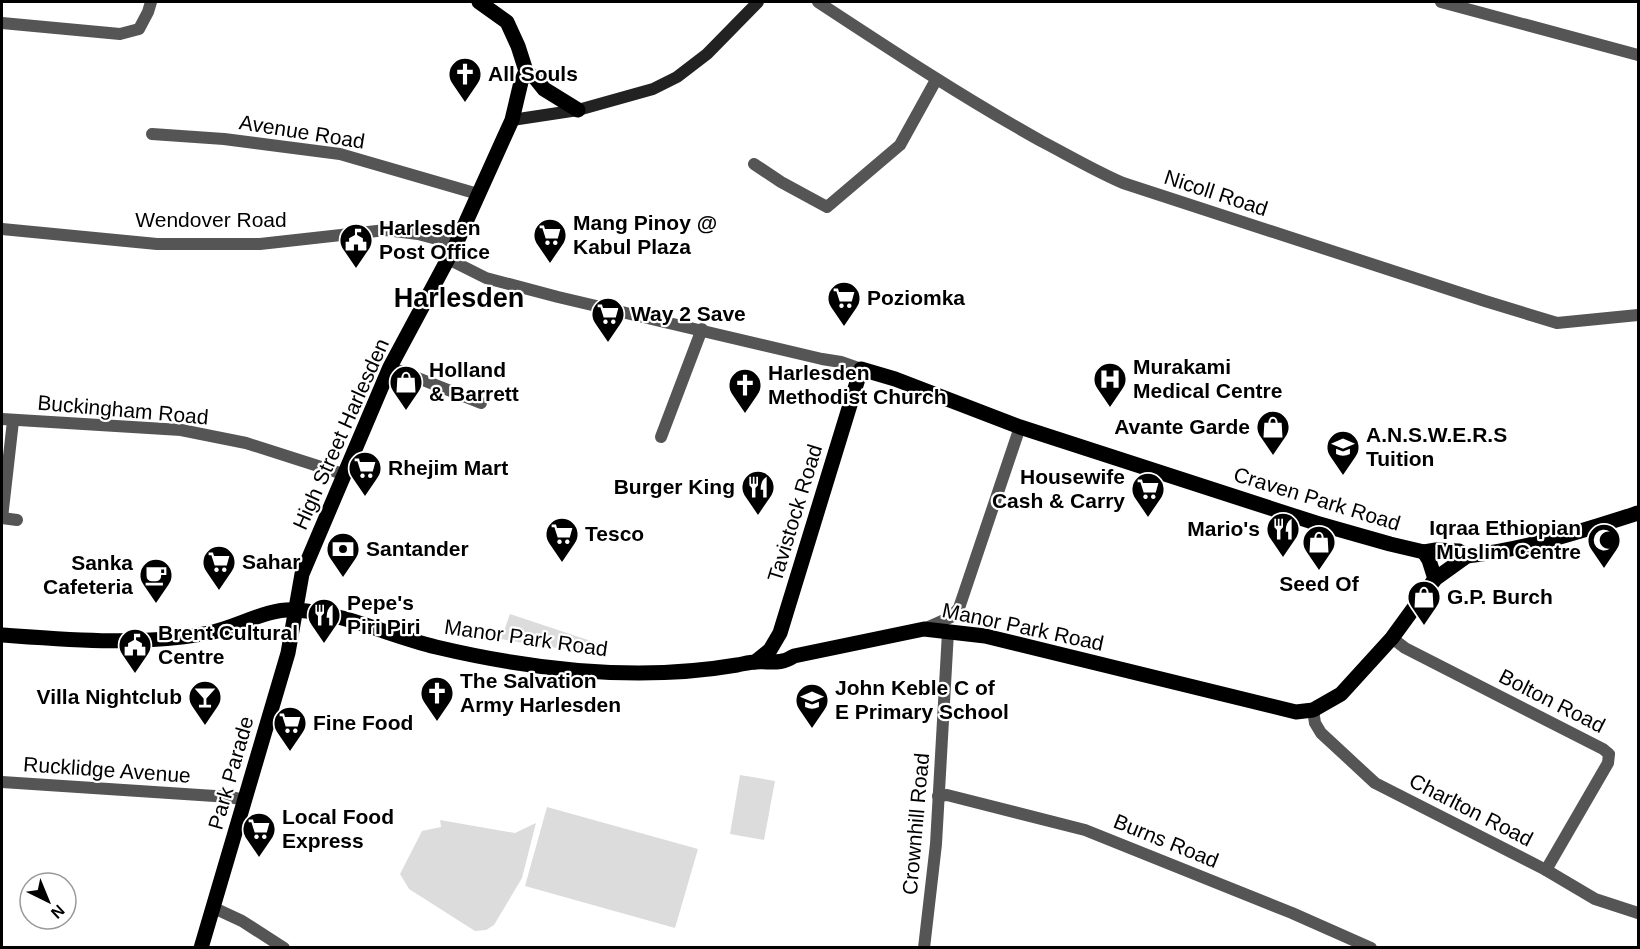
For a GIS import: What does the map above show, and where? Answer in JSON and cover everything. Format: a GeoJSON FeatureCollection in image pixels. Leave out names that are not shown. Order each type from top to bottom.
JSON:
{"type":"FeatureCollection","features":[{"type":"Feature","properties":{"kind":"main road"},"geometry":{"type":"LineString","coordinates":[[479,2],[507,22],[526,71],[544,89],[578,110]]}},
{"type":"Feature","properties":{"kind":"main road"},"geometry":{"type":"LineString","coordinates":[[512,120],[578,110],[653,89],[677,76],[707,54],[758,2]]}},
{"type":"Feature","properties":{"kind":"main road","name":"High Street Harlesden"},"geometry":{"type":"LineString","coordinates":[[295,610],[302,574],[344,474],[390,367],[456,244],[512,120],[526,71]]}},
{"type":"Feature","properties":{"kind":"main road"},"geometry":{"type":"LineString","coordinates":[[861,369],[895,379],[1020,427]]}},
{"type":"Feature","properties":{"kind":"main road","name":"Tavistock Road"},"geometry":{"type":"LineString","coordinates":[[755,662],[770,650],[780,633],[861,369]]}},
{"type":"Feature","properties":{"kind":"main road","name":"Craven Park Road"},"geometry":{"type":"LineString","coordinates":[[1020,427],[1316,523],[1424,552],[1459,551],[1467,556],[1535,545],[1638,513]]}},
{"type":"Feature","properties":{"kind":"main road"},"geometry":{"type":"LineString","coordinates":[[1424,552],[1435,579]]}},
{"type":"Feature","properties":{"kind":"main road"},"geometry":{"type":"LineString","coordinates":[[1313,710],[1341,694],[1392,638],[1435,579],[1467,556]]}},
{"type":"Feature","properties":{"kind":"main road"},"geometry":{"type":"LineString","coordinates":[[2,635],[96,641],[162,640],[212,633],[278,611],[295,610]]}},
{"type":"Feature","properties":{"kind":"main road","name":"Manor Park Road"},"geometry":{"type":"LineString","coordinates":[[295,610],[323,613],[436,647],[563,669],[638,674],[721,668],[755,662],[773,664],[785,662],[794,656],[924,628],[985,636],[1296,712],[1313,710]]}},
{"type":"Feature","properties":{"kind":"main road","name":"Park Parade"},"geometry":{"type":"LineString","coordinates":[[201,948],[288,653],[295,610]]}},
{"type":"Feature","properties":{"kind":"main road"},"geometry":{"type":"LineString","coordinates":[[780,633],[784,646],[794,656]]}},
{"type":"Feature","properties":{"kind":"street"},"geometry":{"type":"LineString","coordinates":[[2,23],[120,34],[139,29],[151,2]]}},
{"type":"Feature","properties":{"kind":"street","name":"Nicoll Road"},"geometry":{"type":"LineString","coordinates":[[818,2],[936,80],[1012,125],[1101,174],[1123,183],[1485,302],[1557,323],[1638,315]]}},
{"type":"Feature","properties":{"kind":"street"},"geometry":{"type":"LineString","coordinates":[[1441,2],[1638,55]]}},
{"type":"Feature","properties":{"kind":"street"},"geometry":{"type":"LineString","coordinates":[[754,164],[781,182],[827,207],[900,145],[936,80]]}},
{"type":"Feature","properties":{"kind":"street","name":"Avenue Road"},"geometry":{"type":"LineString","coordinates":[[152,134],[340,154],[478,194]]}},
{"type":"Feature","properties":{"kind":"street","name":"Wendover Road"},"geometry":{"type":"LineString","coordinates":[[2,229],[157,244],[260,244],[386,230],[418,234],[456,244]]}},
{"type":"Feature","properties":{"kind":"street"},"geometry":{"type":"LineString","coordinates":[[448,259],[486,278],[558,297],[841,362],[861,369]]}},
{"type":"Feature","properties":{"kind":"street"},"geometry":{"type":"LineString","coordinates":[[661,437],[702,329]]}},
{"type":"Feature","properties":{"kind":"street"},"geometry":{"type":"LineString","coordinates":[[390,367],[481,403]]}},
{"type":"Feature","properties":{"kind":"street"},"geometry":{"type":"LineString","coordinates":[[7,420],[2,518],[17,520]]}},
{"type":"Feature","properties":{"kind":"street","name":"Buckingham Road"},"geometry":{"type":"LineString","coordinates":[[7,420],[181,430],[246,443],[344,474]]}},
{"type":"Feature","properties":{"kind":"street"},"geometry":{"type":"LineString","coordinates":[[924,628],[951,617],[959,608],[1020,427]]}},
{"type":"Feature","properties":{"kind":"street","name":"Crownhill Road"},"geometry":{"type":"LineString","coordinates":[[924,948],[936,844],[948,632]]}},
{"type":"Feature","properties":{"kind":"street","name":"Bolton Road"},"geometry":{"type":"LineString","coordinates":[[1392,638],[1405,648],[1592,743],[1609,754],[1608,763],[1546,870]]}},
{"type":"Feature","properties":{"kind":"street","name":"Charlton Road"},"geometry":{"type":"LineString","coordinates":[[1313,710],[1321,733],[1375,783],[1546,870],[1595,899],[1638,913]]}},
{"type":"Feature","properties":{"kind":"street","name":"Rucklidge Avenue"},"geometry":{"type":"LineString","coordinates":[[2,782],[230,797],[245,800]]}},
{"type":"Feature","properties":{"kind":"street","name":"Burns Road"},"geometry":{"type":"LineString","coordinates":[[938,795],[947,795],[1085,830],[1292,913],[1371,948]]}},
{"type":"Feature","properties":{"kind":"street"},"geometry":{"type":"LineString","coordinates":[[214,908],[242,921],[284,948]]}},
{"type":"Feature","properties":{"kind":"shaded area"},"geometry":{"type":"Polygon","coordinates":[[[510,614],[600,644],[598,652],[538,646],[501,639],[510,614]]]}},
{"type":"Feature","properties":{"kind":"shaded area"},"geometry":{"type":"Polygon","coordinates":[[[740,775],[775,781],[764,840],[730,834],[740,775]]]}},
{"type":"Feature","properties":{"kind":"shaded area"},"geometry":{"type":"Polygon","coordinates":[[[547,807],[698,849],[675,928],[525,886],[547,807]]]}},
{"type":"Feature","properties":{"kind":"shaded area"},"geometry":{"type":"Polygon","coordinates":[[[440,820],[515,833],[536,823],[522,878],[494,925],[486,930],[475,931],[409,889],[400,874],[422,831],[441,827],[440,820]]]}},
{"type":"Feature","properties":{"kind":"place","name":"All Souls"},"geometry":{"type":"Point","coordinates":[465,103]}},
{"type":"Feature","properties":{"kind":"place","name":"Mang Pinoy @ Kabul Plaza"},"geometry":{"type":"Point","coordinates":[550,264]}},
{"type":"Feature","properties":{"kind":"place","name":"Harlesden Post Office"},"geometry":{"type":"Point","coordinates":[356,269]}},
{"type":"Feature","properties":{"kind":"place","name":"Poziomka"},"geometry":{"type":"Point","coordinates":[844,327]}},
{"type":"Feature","properties":{"kind":"place","name":"Way 2 Save"},"geometry":{"type":"Point","coordinates":[608,343]}},
{"type":"Feature","properties":{"kind":"place","name":"Murakami Medical Centre"},"geometry":{"type":"Point","coordinates":[1110,408]}},
{"type":"Feature","properties":{"kind":"place","name":"Holland & Barrett"},"geometry":{"type":"Point","coordinates":[406,411]}},
{"type":"Feature","properties":{"kind":"place","name":"Harlesden Methodist Church"},"geometry":{"type":"Point","coordinates":[745,414]}},
{"type":"Feature","properties":{"kind":"place","name":"Avante Garde"},"geometry":{"type":"Point","coordinates":[1273,456]}},
{"type":"Feature","properties":{"kind":"place","name":"A.N.S.W.E.R.S Tuition"},"geometry":{"type":"Point","coordinates":[1343,476]}},
{"type":"Feature","properties":{"kind":"place","name":"Rhejim Mart"},"geometry":{"type":"Point","coordinates":[365,497]}},
{"type":"Feature","properties":{"kind":"place","name":"Burger King"},"geometry":{"type":"Point","coordinates":[758,516]}},
{"type":"Feature","properties":{"kind":"place","name":"Housewife Cash & Carry"},"geometry":{"type":"Point","coordinates":[1148,518]}},
{"type":"Feature","properties":{"kind":"place","name":"Mario's"},"geometry":{"type":"Point","coordinates":[1283,558]}},
{"type":"Feature","properties":{"kind":"place","name":"Tesco"},"geometry":{"type":"Point","coordinates":[562,563]}},
{"type":"Feature","properties":{"kind":"place","name":"Iqraa Ethiopian Muslim Centre"},"geometry":{"type":"Point","coordinates":[1604,569]}},
{"type":"Feature","properties":{"kind":"place","name":"Seed Of"},"geometry":{"type":"Point","coordinates":[1319,571]}},
{"type":"Feature","properties":{"kind":"place","name":"Santander"},"geometry":{"type":"Point","coordinates":[343,578]}},
{"type":"Feature","properties":{"kind":"place","name":"Sahar"},"geometry":{"type":"Point","coordinates":[219,591]}},
{"type":"Feature","properties":{"kind":"place","name":"Sanka Cafeteria"},"geometry":{"type":"Point","coordinates":[156,604]}},
{"type":"Feature","properties":{"kind":"place","name":"G.P. Burch"},"geometry":{"type":"Point","coordinates":[1424,626]}},
{"type":"Feature","properties":{"kind":"place","name":"Pepe's Piri Piri"},"geometry":{"type":"Point","coordinates":[324,644]}},
{"type":"Feature","properties":{"kind":"place","name":"Brent Cultural Centre"},"geometry":{"type":"Point","coordinates":[135,674]}},
{"type":"Feature","properties":{"kind":"place","name":"The Salvation Army Harlesden"},"geometry":{"type":"Point","coordinates":[437,722]}},
{"type":"Feature","properties":{"kind":"place","name":"Villa Nightclub"},"geometry":{"type":"Point","coordinates":[205,726]}},
{"type":"Feature","properties":{"kind":"place","name":"John Keble C of E Primary School"},"geometry":{"type":"Point","coordinates":[812,729]}},
{"type":"Feature","properties":{"kind":"place","name":"Fine Food"},"geometry":{"type":"Point","coordinates":[290,752]}},
{"type":"Feature","properties":{"kind":"place","name":"Local Food Express"},"geometry":{"type":"Point","coordinates":[259,858]}},
{"type":"Feature","properties":{"kind":"district","name":"Harlesden"},"geometry":{"type":"Point","coordinates":[459,298]}}]}
